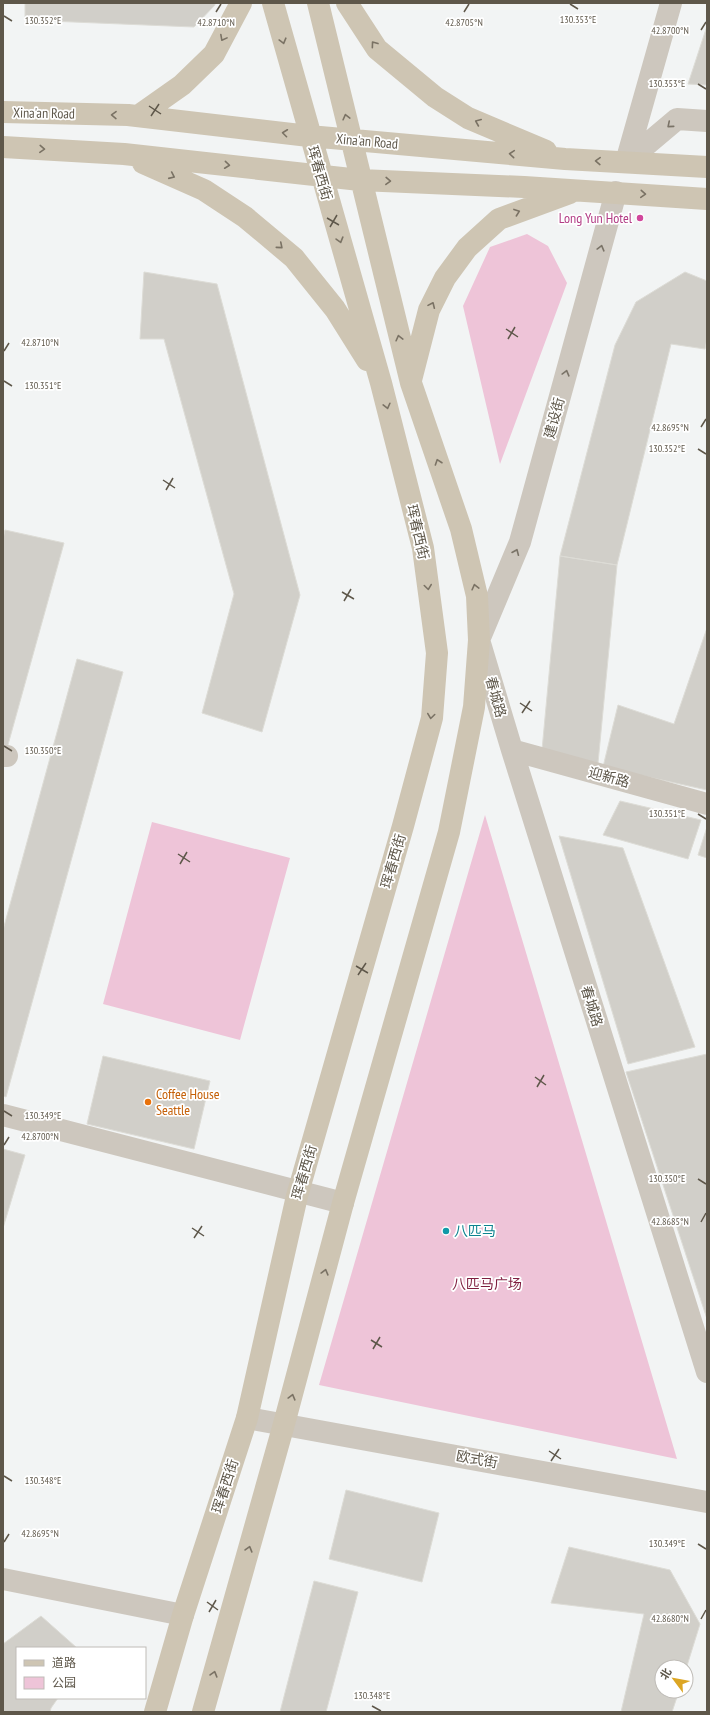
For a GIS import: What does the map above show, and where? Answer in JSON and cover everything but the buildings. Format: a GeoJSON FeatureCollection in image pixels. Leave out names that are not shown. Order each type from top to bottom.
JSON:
{"type":"FeatureCollection","features":[{"type":"Feature","properties":{"kind":"main road"},"geometry":{"type":"LineString","coordinates":[[138,116],[182,85],[214,54],[241,3]]}},
{"type":"Feature","properties":{"kind":"main road","name":"珲春西街"},"geometry":{"type":"LineString","coordinates":[[155,1712],[183,1615],[247,1418],[299,1191],[403,826],[432,718],[438,653],[423,548],[381,383],[272,3]]}},
{"type":"Feature","properties":{"kind":"main road"},"geometry":{"type":"LineString","coordinates":[[203,1712],[284,1424],[343,1203],[449,832],[474,706],[479,640],[477,596],[461,530],[411,383],[360,180],[318,3]]}},
{"type":"Feature","properties":{"kind":"main road"},"geometry":{"type":"LineString","coordinates":[[347,3],[377,49],[435,97],[468,118],[565,159]]}},
{"type":"Feature","properties":{"kind":"main road","name":"Xina'an Road"},"geometry":{"type":"LineString","coordinates":[[3,112],[138,116],[351,140],[565,159],[707,167]]}},
{"type":"Feature","properties":{"kind":"main road"},"geometry":{"type":"LineString","coordinates":[[3,147],[124,154],[360,180],[616,192],[707,198]]}},
{"type":"Feature","properties":{"kind":"main road"},"geometry":{"type":"LineString","coordinates":[[124,154],[204,190],[245,216],[294,258],[335,309],[381,383]]}},
{"type":"Feature","properties":{"kind":"main road"},"geometry":{"type":"LineString","coordinates":[[411,383],[429,310],[445,278],[468,248],[499,219],[577,190]]}},
{"type":"Feature","properties":{"kind":"street"},"geometry":{"type":"LineString","coordinates":[[626,162],[672,3]]}},
{"type":"Feature","properties":{"kind":"street"},"geometry":{"type":"LineString","coordinates":[[626,162],[677,119],[707,121]]}},
{"type":"Feature","properties":{"kind":"street","name":"建设街"},"geometry":{"type":"LineString","coordinates":[[479,640],[520,542],[616,192]]}},
{"type":"Feature","properties":{"kind":"street","name":"春城路"},"geometry":{"type":"LineString","coordinates":[[479,640],[512,750],[707,1372]]}},
{"type":"Feature","properties":{"kind":"street","name":"迎新路"},"geometry":{"type":"LineString","coordinates":[[512,750],[707,804]]}},
{"type":"Feature","properties":{"kind":"street"},"geometry":{"type":"LineString","coordinates":[[3,1115],[343,1203]]}},
{"type":"Feature","properties":{"kind":"street","name":"欧式街"},"geometry":{"type":"LineString","coordinates":[[247,1418],[707,1502]]}},
{"type":"Feature","properties":{"kind":"street"},"geometry":{"type":"LineString","coordinates":[[3,1579],[183,1615]]}},
{"type":"Feature","properties":{"kind":"green space"},"geometry":{"type":"Polygon","coordinates":[[[527,234],[548,246],[567,283],[500,464],[463,306],[490,247],[527,234]]]}},
{"type":"Feature","properties":{"kind":"green space","name":"八匹马广场"},"geometry":{"type":"Polygon","coordinates":[[[485,815],[677,1459],[319,1385],[485,815]]]}},
{"type":"Feature","properties":{"kind":"green space"},"geometry":{"type":"Polygon","coordinates":[[[152,822],[290,858],[240,1040],[103,1004],[152,822]]]}},
{"type":"Feature","properties":{"kind":"place","name":"Long Yun Hotel"},"geometry":{"type":"Point","coordinates":[640,218]}},
{"type":"Feature","properties":{"kind":"place","name":"Coffee House Seattle"},"geometry":{"type":"Point","coordinates":[148,1102]}},
{"type":"Feature","properties":{"kind":"place","name":"八匹马"},"geometry":{"type":"Point","coordinates":[446,1231]}}]}
